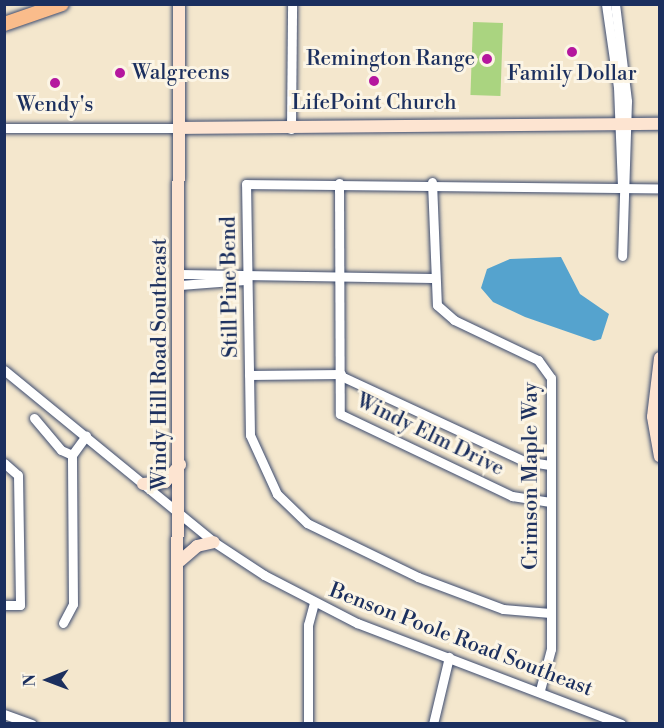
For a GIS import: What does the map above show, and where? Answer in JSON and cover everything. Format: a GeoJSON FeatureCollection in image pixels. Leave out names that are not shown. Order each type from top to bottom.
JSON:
{"type":"FeatureCollection","features":[{"type":"Feature","properties":{"kind":"main road"},"geometry":{"type":"LineString","coordinates":[[4,24],[62,4]]}},
{"type":"Feature","properties":{"kind":"main road","name":"Windy Hill Road Southeast"},"geometry":{"type":"LineString","coordinates":[[177,723],[181,515],[178,4]]}},
{"type":"Feature","properties":{"kind":"main road"},"geometry":{"type":"LineString","coordinates":[[179,128],[291,129],[660,124]]}},
{"type":"Feature","properties":{"kind":"main road"},"geometry":{"type":"LineString","coordinates":[[660,358],[657,396],[660,456]]}},
{"type":"Feature","properties":{"kind":"main road"},"geometry":{"type":"LineString","coordinates":[[143,484],[165,482],[180,465]]}},
{"type":"Feature","properties":{"kind":"main road"},"geometry":{"type":"LineString","coordinates":[[180,561],[197,546],[214,542]]}},
{"type":"Feature","properties":{"kind":"street"},"geometry":{"type":"LineString","coordinates":[[291,129],[292,4]]}},
{"type":"Feature","properties":{"kind":"street"},"geometry":{"type":"LineString","coordinates":[[606,4],[622,125]]}},
{"type":"Feature","properties":{"kind":"street"},"geometry":{"type":"LineString","coordinates":[[615,4],[622,125],[622,256]]}},
{"type":"Feature","properties":{"kind":"street"},"geometry":{"type":"LineString","coordinates":[[4,128],[179,128]]}},
{"type":"Feature","properties":{"kind":"street","name":"Still Pine Bend"},"geometry":{"type":"LineString","coordinates":[[550,613],[503,609],[418,577],[301,518],[277,494],[258,462],[250,435],[246,184],[432,182],[509,189],[660,188]]}},
{"type":"Feature","properties":{"kind":"street","name":"Crimson Maple Way"},"geometry":{"type":"LineString","coordinates":[[432,182],[432,278],[435,301],[444,314],[533,358],[549,373],[550,656],[540,690]]}},
{"type":"Feature","properties":{"kind":"street","name":"Windy Elm Drive"},"geometry":{"type":"LineString","coordinates":[[339,183],[340,414],[512,496],[549,502]]}},
{"type":"Feature","properties":{"kind":"street"},"geometry":{"type":"LineString","coordinates":[[180,280],[432,278]]}},
{"type":"Feature","properties":{"kind":"street","name":"Benson Poole Road Southeast"},"geometry":{"type":"LineString","coordinates":[[4,370],[214,542],[314,602],[621,723]]}},
{"type":"Feature","properties":{"kind":"street"},"geometry":{"type":"LineString","coordinates":[[249,375],[341,375],[524,461],[550,465]]}},
{"type":"Feature","properties":{"kind":"street"},"geometry":{"type":"LineString","coordinates":[[34,418],[61,450],[72,455]]}},
{"type":"Feature","properties":{"kind":"street"},"geometry":{"type":"LineString","coordinates":[[63,623],[73,604],[72,455],[86,436]]}},
{"type":"Feature","properties":{"kind":"street"},"geometry":{"type":"LineString","coordinates":[[4,463],[18,475],[20,605],[4,605]]}},
{"type":"Feature","properties":{"kind":"street"},"geometry":{"type":"LineString","coordinates":[[309,723],[308,625],[314,602]]}},
{"type":"Feature","properties":{"kind":"street"},"geometry":{"type":"LineString","coordinates":[[433,723],[449,657]]}},
{"type":"Feature","properties":{"kind":"street"},"geometry":{"type":"LineString","coordinates":[[4,714],[32,723]]}},
{"type":"Feature","properties":{"kind":"green space","name":"Remington Range"},"geometry":{"type":"Polygon","coordinates":[[[473,22],[503,23],[500,96],[470,95],[473,22]]]}},
{"type":"Feature","properties":{"kind":"water"},"geometry":{"type":"Polygon","coordinates":[[[561,257],[580,294],[609,314],[601,339],[594,341],[525,317],[493,302],[481,288],[487,269],[510,259],[561,257]]]}},
{"type":"Feature","properties":{"kind":"place","name":"Family Dollar"},"geometry":{"type":"Point","coordinates":[572,52]}},
{"type":"Feature","properties":{"kind":"place","name":"Remington Range"},"geometry":{"type":"Point","coordinates":[487,59]}},
{"type":"Feature","properties":{"kind":"place","name":"Walgreens"},"geometry":{"type":"Point","coordinates":[120,73]}},
{"type":"Feature","properties":{"kind":"place","name":"LifePoint Church"},"geometry":{"type":"Point","coordinates":[374,81]}},
{"type":"Feature","properties":{"kind":"place","name":"Wendy's"},"geometry":{"type":"Point","coordinates":[55,83]}}]}
